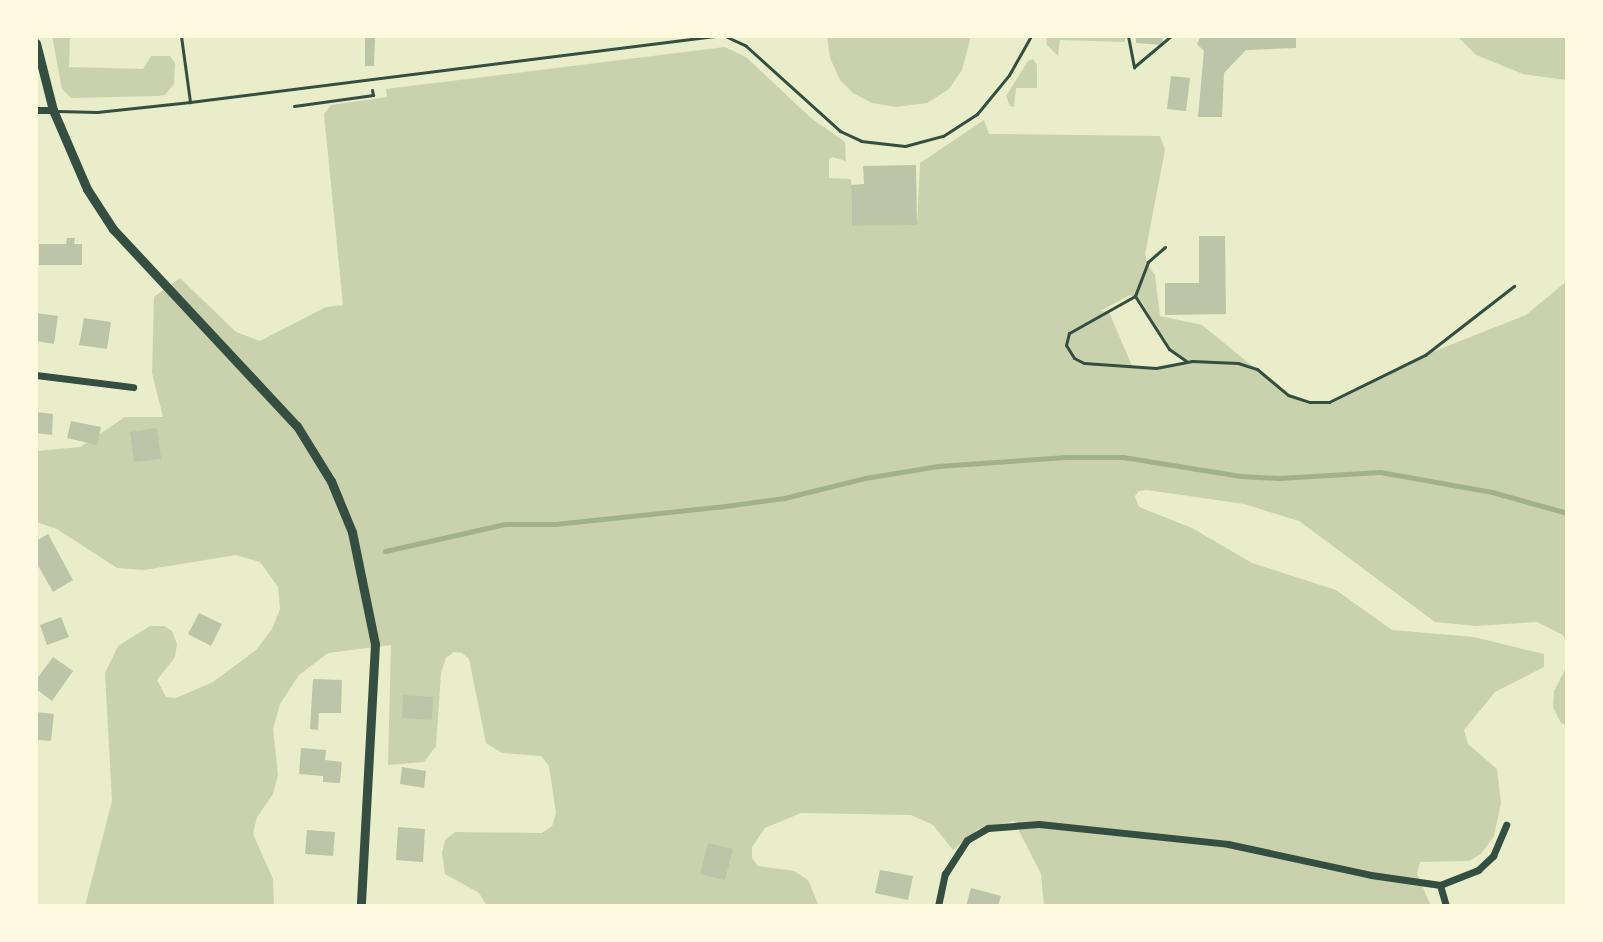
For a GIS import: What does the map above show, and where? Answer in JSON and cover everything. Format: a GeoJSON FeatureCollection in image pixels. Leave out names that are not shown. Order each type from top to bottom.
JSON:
{"type":"FeatureCollection","features":[{"type":"Feature","properties":{"kind":"main road"},"geometry":{"type":"LineString","coordinates":[[36,43],[53,110],[87,189],[113,229],[297,426],[331,481],[352,532],[375,644],[361,906]]}},
{"type":"Feature","properties":{"kind":"street"},"geometry":{"type":"LineString","coordinates":[[36,110],[53,110]]}},
{"type":"Feature","properties":{"kind":"street"},"geometry":{"type":"LineString","coordinates":[[36,375],[133,387]]}},
{"type":"Feature","properties":{"kind":"street"},"geometry":{"type":"LineString","coordinates":[[938,906],[945,874],[967,840],[988,828],[1012,824],[1228,844],[1371,875],[1440,885],[1478,870],[1493,856],[1506,825]]}},
{"type":"Feature","properties":{"kind":"street"},"geometry":{"type":"LineString","coordinates":[[1440,885],[1446,906]]}},
{"type":"Feature","properties":{"kind":"lane"},"geometry":{"type":"LineString","coordinates":[[181,36],[190,102]]}},
{"type":"Feature","properties":{"kind":"lane"},"geometry":{"type":"LineString","coordinates":[[53,110],[97,112],[190,102],[715,36]]}},
{"type":"Feature","properties":{"kind":"lane"},"geometry":{"type":"LineString","coordinates":[[725,36],[746,46],[840,131],[861,141],[905,146],[943,136],[977,114],[1009,75],[1031,36]]}},
{"type":"Feature","properties":{"kind":"path"},"geometry":{"type":"LineString","coordinates":[[1128,36],[1134,67],[1171,36]]}},
{"type":"Feature","properties":{"kind":"path"},"geometry":{"type":"LineString","coordinates":[[294,106],[373,95],[371,80]]}},
{"type":"Feature","properties":{"kind":"path"},"geometry":{"type":"LineString","coordinates":[[1165,247],[1148,262],[1135,296],[1069,333],[1066,345],[1074,358],[1084,363],[1156,368],[1187,362],[1238,363],[1257,369],[1288,395],[1310,402],[1329,402],[1425,355],[1514,286]]}},
{"type":"Feature","properties":{"kind":"path"},"geometry":{"type":"LineString","coordinates":[[1135,296],[1169,349],[1187,362]]}},
{"type":"Feature","properties":{"kind":"green space"},"geometry":{"type":"Polygon","coordinates":[[[52,36],[70,36],[69,67],[143,69],[151,56],[170,56],[175,63],[174,84],[165,95],[158,96],[71,98],[62,89],[52,36]]]}},
{"type":"Feature","properties":{"kind":"green space"},"geometry":{"type":"Polygon","coordinates":[[[827,36],[971,36],[962,70],[949,89],[927,103],[896,107],[872,103],[853,93],[840,80],[830,58],[827,36]]]}},
{"type":"Feature","properties":{"kind":"green space"},"geometry":{"type":"Polygon","coordinates":[[[1046,36],[1125,36],[1125,42],[1060,40],[1058,56],[1047,45],[1046,36]]]}},
{"type":"Feature","properties":{"kind":"green space"},"geometry":{"type":"Polygon","coordinates":[[[1457,36],[1567,36],[1567,80],[1523,74],[1476,55],[1457,36]]]}},
{"type":"Feature","properties":{"kind":"green space"},"geometry":{"type":"Polygon","coordinates":[[[725,47],[746,57],[811,118],[845,142],[846,161],[829,159],[829,178],[851,179],[852,226],[917,224],[920,163],[984,120],[989,134],[1160,136],[1165,150],[1145,254],[1155,275],[1160,316],[1202,325],[1288,395],[1310,402],[1330,402],[1425,355],[1526,315],[1567,281],[1567,644],[1563,635],[1537,622],[1476,626],[1435,622],[1299,521],[1244,504],[1147,490],[1139,491],[1135,496],[1139,507],[1192,528],[1252,563],[1336,590],[1392,630],[1474,637],[1544,654],[1544,667],[1495,692],[1464,730],[1468,744],[1497,769],[1501,803],[1494,836],[1481,854],[1469,861],[1420,862],[1417,874],[1431,906],[1044,906],[1041,874],[1014,821],[978,829],[953,850],[933,825],[911,815],[801,813],[765,828],[752,847],[752,858],[758,866],[794,871],[808,880],[819,906],[487,906],[479,893],[445,874],[442,853],[445,840],[455,832],[542,833],[552,826],[556,813],[549,766],[541,756],[502,753],[486,743],[469,659],[462,653],[454,652],[446,658],[441,673],[436,746],[424,762],[388,765],[391,645],[328,653],[299,675],[280,704],[273,729],[278,775],[273,794],[257,817],[253,834],[273,879],[274,906],[85,906],[112,801],[105,673],[118,646],[150,626],[164,626],[172,631],[177,644],[175,657],[157,680],[166,697],[176,698],[213,682],[256,650],[272,629],[280,609],[278,587],[260,562],[236,555],[144,570],[117,568],[57,529],[36,522],[36,451],[80,447],[125,417],[163,417],[152,373],[154,297],[180,278],[236,332],[260,341],[326,307],[343,305],[324,114],[331,105],[387,97],[386,89],[725,47]],[[1130,295],[1100,311],[1109,312],[1132,366],[1156,368],[1186,361],[1169,349],[1141,301],[1130,295]]]}},
{"type":"Feature","properties":{"kind":"green space"},"geometry":{"type":"Polygon","coordinates":[[[1033,59],[1037,65],[1037,88],[1016,88],[1014,107],[1010,106],[1006,96],[1028,61],[1033,59]]]}},
{"type":"Feature","properties":{"kind":"green space"},"geometry":{"type":"Polygon","coordinates":[[[1567,666],[1567,726],[1561,723],[1553,707],[1554,691],[1567,666]]]}},
{"type":"Feature","properties":{"kind":"building"},"geometry":{"type":"Polygon","coordinates":[[[365,36],[375,36],[374,66],[365,66],[365,36]]]}},
{"type":"Feature","properties":{"kind":"building"},"geometry":{"type":"Polygon","coordinates":[[[1136,36],[1162,36],[1163,45],[1136,43],[1136,36]]]}},
{"type":"Feature","properties":{"kind":"building"},"geometry":{"type":"Polygon","coordinates":[[[1201,36],[1296,36],[1296,48],[1246,50],[1224,73],[1222,117],[1198,117],[1204,51],[1197,44],[1201,36]]]}},
{"type":"Feature","properties":{"kind":"building"},"geometry":{"type":"Polygon","coordinates":[[[1171,76],[1190,78],[1186,111],[1167,109],[1171,76]]]}},
{"type":"Feature","properties":{"kind":"building"},"geometry":{"type":"Polygon","coordinates":[[[916,165],[917,225],[852,226],[851,185],[864,184],[863,166],[916,165]]]}},
{"type":"Feature","properties":{"kind":"building"},"geometry":{"type":"Polygon","coordinates":[[[1199,236],[1225,236],[1226,314],[1165,315],[1165,283],[1199,283],[1199,236]]]}},
{"type":"Feature","properties":{"kind":"building"},"geometry":{"type":"Polygon","coordinates":[[[67,238],[75,238],[74,244],[82,244],[82,265],[39,265],[39,244],[66,244],[67,238]]]}},
{"type":"Feature","properties":{"kind":"building"},"geometry":{"type":"Polygon","coordinates":[[[36,313],[58,316],[54,344],[36,341],[36,313]]]}},
{"type":"Feature","properties":{"kind":"building"},"geometry":{"type":"Polygon","coordinates":[[[84,318],[111,322],[107,349],[79,345],[84,318]]]}},
{"type":"Feature","properties":{"kind":"building"},"geometry":{"type":"Polygon","coordinates":[[[36,412],[53,414],[52,435],[36,433],[36,412]]]}},
{"type":"Feature","properties":{"kind":"building"},"geometry":{"type":"Polygon","coordinates":[[[71,421],[101,427],[97,445],[67,438],[71,421]]]}},
{"type":"Feature","properties":{"kind":"building"},"geometry":{"type":"Polygon","coordinates":[[[157,428],[161,459],[134,462],[130,432],[157,428]]]}},
{"type":"Feature","properties":{"kind":"building"},"geometry":{"type":"Polygon","coordinates":[[[48,534],[73,580],[53,592],[36,562],[36,541],[48,534]]]}},
{"type":"Feature","properties":{"kind":"building"},"geometry":{"type":"Polygon","coordinates":[[[199,613],[222,624],[211,646],[188,634],[199,613]]]}},
{"type":"Feature","properties":{"kind":"building"},"geometry":{"type":"Polygon","coordinates":[[[61,617],[69,637],[47,645],[40,625],[61,617]]]}},
{"type":"Feature","properties":{"kind":"building"},"geometry":{"type":"Polygon","coordinates":[[[53,657],[73,671],[52,701],[36,689],[36,680],[53,657]]]}},
{"type":"Feature","properties":{"kind":"building"},"geometry":{"type":"Polygon","coordinates":[[[313,679],[342,680],[341,713],[319,713],[318,730],[310,729],[313,679]]]}},
{"type":"Feature","properties":{"kind":"building"},"geometry":{"type":"Polygon","coordinates":[[[403,695],[433,697],[432,720],[402,718],[403,695]]]}},
{"type":"Feature","properties":{"kind":"building"},"geometry":{"type":"Polygon","coordinates":[[[36,712],[54,714],[51,741],[36,740],[36,712]]]}},
{"type":"Feature","properties":{"kind":"building"},"geometry":{"type":"Polygon","coordinates":[[[301,748],[326,750],[325,760],[342,762],[340,783],[323,782],[323,776],[299,774],[301,748]]]}},
{"type":"Feature","properties":{"kind":"building"},"geometry":{"type":"Polygon","coordinates":[[[402,767],[426,771],[424,788],[400,784],[402,767]]]}},
{"type":"Feature","properties":{"kind":"building"},"geometry":{"type":"Polygon","coordinates":[[[398,827],[425,829],[423,862],[396,860],[398,827]]]}},
{"type":"Feature","properties":{"kind":"building"},"geometry":{"type":"Polygon","coordinates":[[[307,830],[335,832],[333,856],[305,854],[307,830]]]}},
{"type":"Feature","properties":{"kind":"building"},"geometry":{"type":"Polygon","coordinates":[[[708,843],[733,849],[725,880],[700,874],[708,843]]]}},
{"type":"Feature","properties":{"kind":"building"},"geometry":{"type":"Polygon","coordinates":[[[880,870],[913,876],[908,900],[875,893],[880,870]]]}},
{"type":"Feature","properties":{"kind":"building"},"geometry":{"type":"Polygon","coordinates":[[[971,888],[1001,896],[998,906],[966,906],[971,888]]]}},
{"type":"Feature","properties":{"kind":"waterway"},"geometry":{"type":"LineString","coordinates":[[385,551],[505,524],[555,524],[718,507],[784,498],[865,478],[938,466],[1066,457],[1123,457],[1240,476],[1279,478],[1380,472],[1492,492],[1567,513]]}}]}
